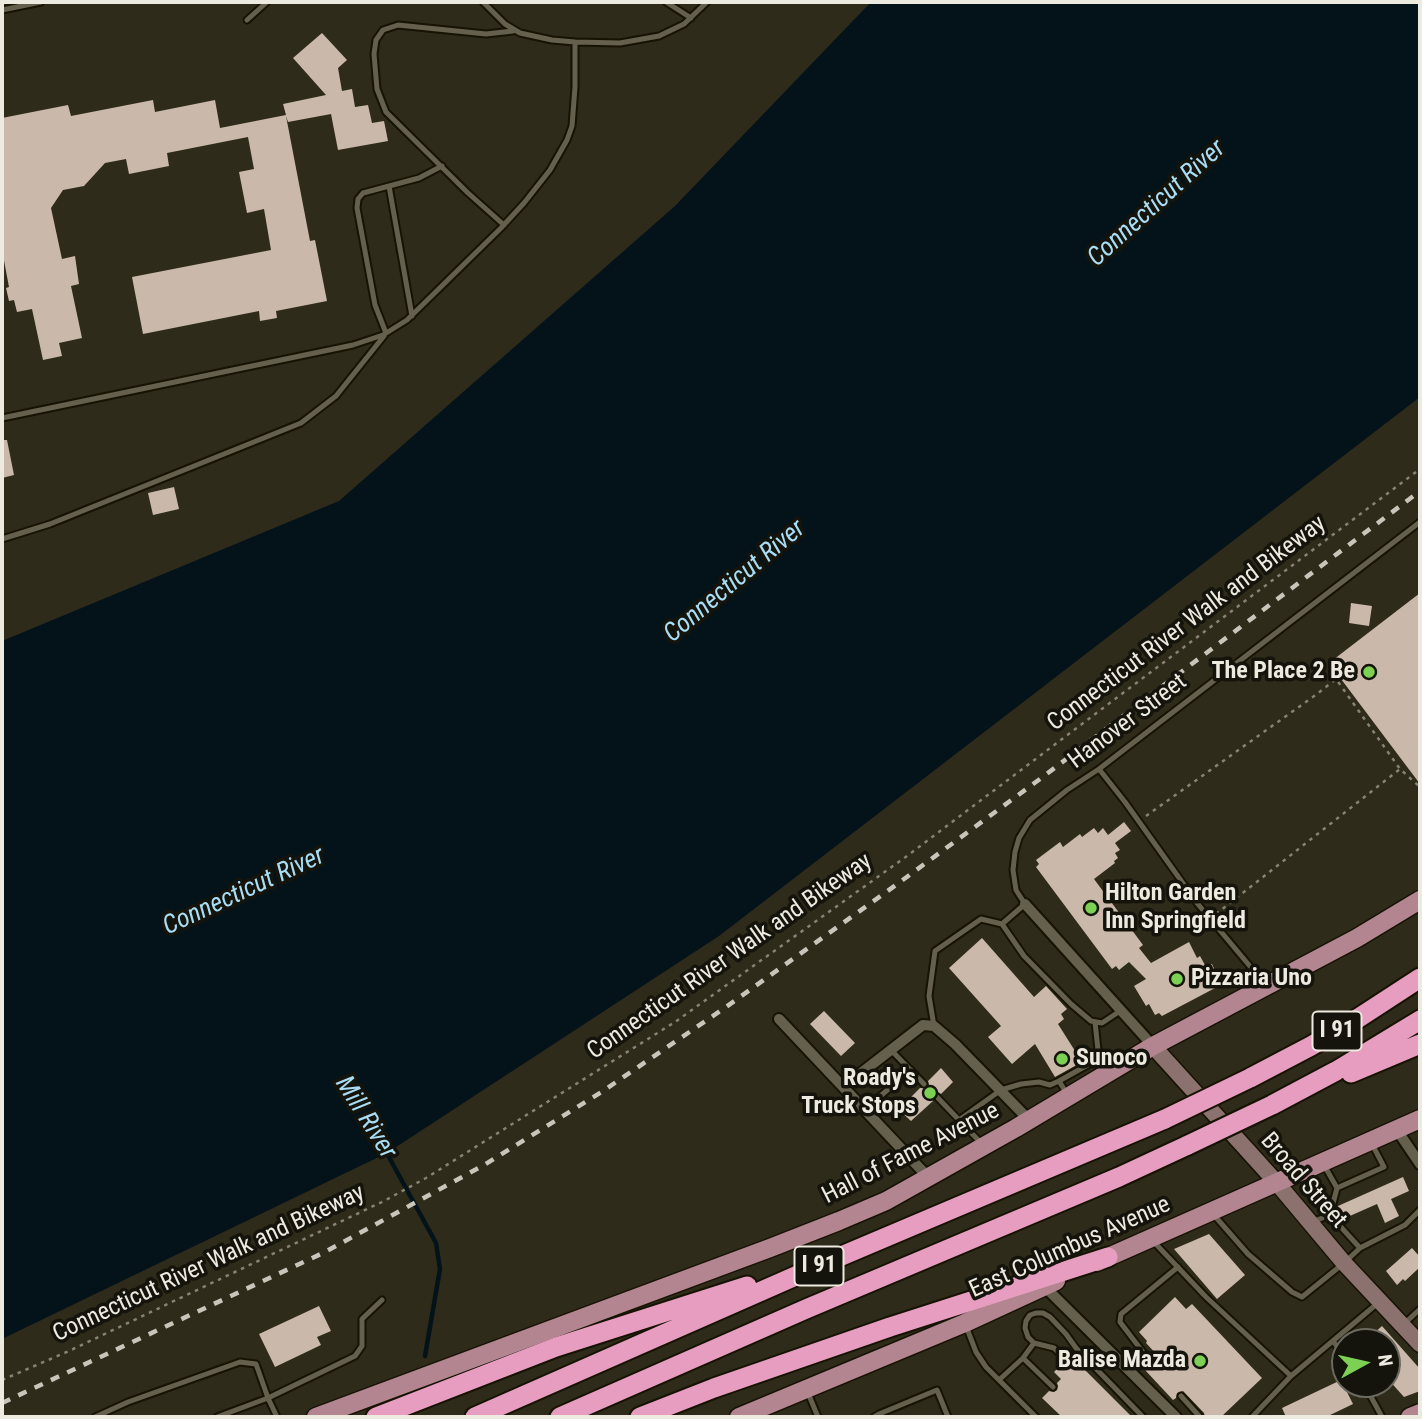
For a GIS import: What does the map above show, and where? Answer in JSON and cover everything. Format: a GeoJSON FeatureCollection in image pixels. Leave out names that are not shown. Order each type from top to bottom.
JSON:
{"type":"FeatureCollection","features":[{"type":"Feature","properties":{"kind":"highway","name":"I 91"},"geometry":{"type":"LineString","coordinates":[[475,1417],[832,1260],[1165,1119],[1250,1078],[1346,1026],[1420,978]]}},
{"type":"Feature","properties":{"kind":"highway","name":"I 91"},"geometry":{"type":"LineString","coordinates":[[560,1417],[1188,1145],[1347,1065],[1420,1020]]}},
{"type":"Feature","properties":{"kind":"highway"},"geometry":{"type":"LineString","coordinates":[[1280,1101],[1420,1044]]}},
{"type":"Feature","properties":{"kind":"highway"},"geometry":{"type":"LineString","coordinates":[[640,1417],[714,1388],[879,1331],[1108,1257]]}},
{"type":"Feature","properties":{"kind":"highway"},"geometry":{"type":"LineString","coordinates":[[376,1417],[584,1337],[832,1260]]}},
{"type":"Feature","properties":{"kind":"main road","name":"Hall of Fame Avenue"},"geometry":{"type":"LineString","coordinates":[[316,1417],[816,1230],[886,1200],[1029,1120],[1064,1089],[1106,1064],[1153,1046],[1368,932],[1420,900]]}},
{"type":"Feature","properties":{"kind":"main road","name":"Broad Street"},"geometry":{"type":"LineString","coordinates":[[1153,1046],[1277,1183],[1344,1263],[1403,1326],[1419,1339]]}},
{"type":"Feature","properties":{"kind":"main road","name":"East Columbus Avenue"},"geometry":{"type":"LineString","coordinates":[[739,1417],[965,1323],[1420,1119]]}},
{"type":"Feature","properties":{"kind":"street"},"geometry":{"type":"LineString","coordinates":[[1025,904],[1153,1046]]}},
{"type":"Feature","properties":{"kind":"street"},"geometry":{"type":"LineString","coordinates":[[779,1019],[929,1178]]}},
{"type":"Feature","properties":{"kind":"street"},"geometry":{"type":"LineString","coordinates":[[843,1087],[923,1025],[934,1026],[956,1044],[1029,1120]]}},
{"type":"Feature","properties":{"kind":"street"},"geometry":{"type":"LineString","coordinates":[[1397,1130],[1420,1164]]}},
{"type":"Feature","properties":{"kind":"street"},"geometry":{"type":"LineString","coordinates":[[1044,1286],[1176,1417]]}},
{"type":"Feature","properties":{"kind":"lane"},"geometry":{"type":"LineString","coordinates":[[2,10],[41,2]]}},
{"type":"Feature","properties":{"kind":"lane"},"geometry":{"type":"LineString","coordinates":[[247,20],[267,2]]}},
{"type":"Feature","properties":{"kind":"lane"},"geometry":{"type":"LineString","coordinates":[[483,2],[515,31],[541,38],[575,42],[621,43],[646,40],[667,33],[691,18],[707,2]]}},
{"type":"Feature","properties":{"kind":"lane"},"geometry":{"type":"LineString","coordinates":[[666,2],[691,18]]}},
{"type":"Feature","properties":{"kind":"lane"},"geometry":{"type":"LineString","coordinates":[[504,225],[414,137],[394,121],[384,107],[377,89],[373,54],[379,34],[387,28],[405,25],[486,34],[515,31]]}},
{"type":"Feature","properties":{"kind":"lane"},"geometry":{"type":"LineString","coordinates":[[2,418],[334,349],[374,339],[412,316],[504,225],[550,170],[567,141],[572,126],[575,42]]}},
{"type":"Feature","properties":{"kind":"lane"},"geometry":{"type":"LineString","coordinates":[[386,333],[375,305],[357,208],[358,199],[363,193],[419,178],[442,166]]}},
{"type":"Feature","properties":{"kind":"lane"},"geometry":{"type":"LineString","coordinates":[[389,186],[412,316]]}},
{"type":"Feature","properties":{"kind":"lane"},"geometry":{"type":"LineString","coordinates":[[2,539],[50,524],[301,423],[336,396],[386,333]]}},
{"type":"Feature","properties":{"kind":"lane","name":"Hanover Street"},"geometry":{"type":"LineString","coordinates":[[1025,904],[1016,890],[1013,870],[1019,838],[1030,820],[1420,522]]}},
{"type":"Feature","properties":{"kind":"lane"},"geometry":{"type":"LineString","coordinates":[[1099,769],[1197,903],[1266,985]]}},
{"type":"Feature","properties":{"kind":"lane"},"geometry":{"type":"LineString","coordinates":[[1002,924],[1025,904]]}},
{"type":"Feature","properties":{"kind":"lane"},"geometry":{"type":"LineString","coordinates":[[934,1026],[929,996],[935,951],[981,919],[1002,924],[1024,956],[1091,1021],[1102,1023],[1120,1011]]}},
{"type":"Feature","properties":{"kind":"lane"},"geometry":{"type":"LineString","coordinates":[[1095,1022],[1098,1050],[1106,1064]]}},
{"type":"Feature","properties":{"kind":"lane"},"geometry":{"type":"LineString","coordinates":[[891,1050],[924,1084]]}},
{"type":"Feature","properties":{"kind":"lane"},"geometry":{"type":"LineString","coordinates":[[864,1110],[911,1070]]}},
{"type":"Feature","properties":{"kind":"lane"},"geometry":{"type":"LineString","coordinates":[[959,1120],[1001,1090],[1021,1084],[1039,1082],[1064,1089]]}},
{"type":"Feature","properties":{"kind":"lane"},"geometry":{"type":"LineString","coordinates":[[937,1097],[984,1147]]}},
{"type":"Feature","properties":{"kind":"lane"},"geometry":{"type":"LineString","coordinates":[[1337,1188],[1384,1167],[1370,1142]]}},
{"type":"Feature","properties":{"kind":"lane"},"geometry":{"type":"LineString","coordinates":[[1322,1163],[1337,1188],[1330,1215]]}},
{"type":"Feature","properties":{"kind":"lane"},"geometry":{"type":"LineString","coordinates":[[1211,1212],[1248,1254],[1292,1292],[1302,1297],[1360,1248],[1405,1225],[1420,1210]]}},
{"type":"Feature","properties":{"kind":"lane"},"geometry":{"type":"LineString","coordinates":[[1310,1222],[1330,1215]]}},
{"type":"Feature","properties":{"kind":"lane"},"geometry":{"type":"LineString","coordinates":[[1330,1215],[1360,1248]]}},
{"type":"Feature","properties":{"kind":"lane"},"geometry":{"type":"LineString","coordinates":[[1150,1238],[1206,1297],[1292,1376]]}},
{"type":"Feature","properties":{"kind":"lane"},"geometry":{"type":"LineString","coordinates":[[1152,1364],[1120,1322],[1121,1314],[1178,1267]]}},
{"type":"Feature","properties":{"kind":"lane"},"geometry":{"type":"LineString","coordinates":[[217,1417],[268,1398],[355,1356],[362,1346],[362,1319],[382,1300]]}},
{"type":"Feature","properties":{"kind":"lane"},"geometry":{"type":"LineString","coordinates":[[1348,1328],[1380,1301]]}},
{"type":"Feature","properties":{"kind":"lane"},"geometry":{"type":"LineString","coordinates":[[1403,1326],[1420,1309]]}},
{"type":"Feature","properties":{"kind":"lane"},"geometry":{"type":"LineString","coordinates":[[1066,1360],[1054,1348],[1034,1343],[1028,1337],[1025,1328],[1030,1315],[1043,1313],[1050,1317],[1143,1417]]}},
{"type":"Feature","properties":{"kind":"lane"},"geometry":{"type":"LineString","coordinates":[[965,1323],[976,1352],[986,1367],[1036,1417]]}},
{"type":"Feature","properties":{"kind":"lane"},"geometry":{"type":"LineString","coordinates":[[999,1380],[1023,1358],[1034,1343]]}},
{"type":"Feature","properties":{"kind":"lane"},"geometry":{"type":"LineString","coordinates":[[1252,1417],[1292,1376],[1331,1343]]}},
{"type":"Feature","properties":{"kind":"lane"},"geometry":{"type":"LineString","coordinates":[[1023,1358],[1053,1387]]}},
{"type":"Feature","properties":{"kind":"lane"},"geometry":{"type":"LineString","coordinates":[[94,1417],[240,1362],[256,1364],[277,1417]]}},
{"type":"Feature","properties":{"kind":"lane"},"geometry":{"type":"LineString","coordinates":[[806,1390],[818,1417]]}},
{"type":"Feature","properties":{"kind":"lane"},"geometry":{"type":"LineString","coordinates":[[874,1417],[937,1390],[948,1417]]}},
{"type":"Feature","properties":{"kind":"lane"},"geometry":{"type":"LineString","coordinates":[[1181,1396],[1200,1417]]}},
{"type":"Feature","properties":{"kind":"lane"},"geometry":{"type":"LineString","coordinates":[[1372,1398],[1382,1417]]}},
{"type":"Feature","properties":{"kind":"path","name":"Connecticut River Walk and Bikeway"},"geometry":{"type":"LineString","coordinates":[[2,1380],[69,1351],[384,1201],[426,1178],[675,1022],[918,848],[1420,469]]}},
{"type":"Feature","properties":{"kind":"path"},"geometry":{"type":"LineString","coordinates":[[1138,821],[1336,679],[1400,769],[1420,787]]}},
{"type":"Feature","properties":{"kind":"path"},"geometry":{"type":"LineString","coordinates":[[1210,918],[1400,769]]}},
{"type":"Feature","properties":{"kind":"water","name":"Connecticut River"},"geometry":{"type":"Polygon","coordinates":[[[871,2],[1420,2],[1420,397],[719,936],[387,1153],[2,1339],[2,641],[339,501],[675,206],[871,2]]]}},
{"type":"Feature","properties":{"kind":"building"},"geometry":{"type":"Polygon","coordinates":[[[322,33],[347,60],[338,68],[342,91],[352,89],[355,107],[368,105],[372,123],[384,121],[388,141],[338,150],[331,114],[288,122],[286,116],[310,241],[315,240],[327,301],[276,311],[277,318],[260,321],[259,311],[143,334],[132,277],[271,250],[264,209],[247,213],[239,172],[254,169],[248,137],[167,153],[169,166],[129,174],[126,159],[105,163],[84,186],[63,190],[51,208],[62,259],[75,256],[79,284],[71,286],[82,338],[59,343],[62,356],[43,360],[32,309],[17,312],[14,300],[9,301],[6,288],[9,287],[2,250],[2,118],[68,105],[71,116],[153,100],[155,112],[215,100],[220,128],[286,115],[283,104],[326,95],[293,58],[322,33]]]}},
{"type":"Feature","properties":{"kind":"building"},"geometry":{"type":"Polygon","coordinates":[[[2,440],[7,440],[14,475],[2,478],[2,440]]]}},
{"type":"Feature","properties":{"kind":"building"},"geometry":{"type":"Polygon","coordinates":[[[174,487],[179,509],[153,515],[148,493],[174,487]]]}},
{"type":"Feature","properties":{"kind":"building"},"geometry":{"type":"Polygon","coordinates":[[[1420,593],[1420,784],[1329,663],[1420,593]]]}},
{"type":"Feature","properties":{"kind":"building"},"geometry":{"type":"Polygon","coordinates":[[[1351,603],[1372,606],[1369,626],[1349,623],[1351,603]]]}},
{"type":"Feature","properties":{"kind":"building","name":"Hilton Garden Inn Springfield"},"geometry":{"type":"Polygon","coordinates":[[[1124,822],[1131,831],[1115,843],[1120,850],[1115,853],[1118,858],[1094,879],[1143,945],[1139,948],[1151,963],[1189,942],[1197,958],[1200,956],[1206,967],[1212,964],[1216,973],[1212,976],[1217,987],[1162,1016],[1159,1013],[1155,1015],[1149,1004],[1146,1006],[1134,986],[1146,979],[1129,962],[1119,970],[1116,966],[1112,969],[1036,867],[1039,864],[1036,860],[1060,842],[1063,847],[1080,834],[1082,837],[1094,828],[1098,833],[1103,828],[1108,835],[1124,822]]]}},
{"type":"Feature","properties":{"kind":"building"},"geometry":{"type":"Polygon","coordinates":[[[982,938],[1034,997],[1046,986],[1067,1009],[1061,1014],[1064,1019],[1058,1024],[1082,1062],[1055,1077],[1035,1044],[1012,1064],[988,1037],[1001,1026],[949,968],[982,938]]]}},
{"type":"Feature","properties":{"kind":"building"},"geometry":{"type":"Polygon","coordinates":[[[824,1011],[855,1043],[841,1056],[810,1024],[824,1011]]]}},
{"type":"Feature","properties":{"kind":"building"},"geometry":{"type":"Polygon","coordinates":[[[941,1068],[953,1082],[941,1094],[934,1093],[933,1101],[911,1121],[896,1107],[903,1099],[906,1102],[920,1088],[927,1088],[928,1081],[941,1068]]]}},
{"type":"Feature","properties":{"kind":"building"},"geometry":{"type":"Polygon","coordinates":[[[1403,1177],[1409,1191],[1391,1199],[1399,1216],[1385,1223],[1377,1204],[1343,1219],[1338,1206],[1403,1177]]]}},
{"type":"Feature","properties":{"kind":"building"},"geometry":{"type":"Polygon","coordinates":[[[1209,1234],[1245,1275],[1217,1299],[1174,1249],[1209,1234]]]}},
{"type":"Feature","properties":{"kind":"building"},"geometry":{"type":"Polygon","coordinates":[[[1412,1248],[1420,1257],[1420,1267],[1397,1285],[1386,1271],[1412,1248]]]}},
{"type":"Feature","properties":{"kind":"building","name":"Balise Mazda"},"geometry":{"type":"Polygon","coordinates":[[[1175,1297],[1186,1309],[1192,1304],[1262,1378],[1221,1417],[1205,1417],[1183,1391],[1177,1393],[1173,1400],[1145,1370],[1148,1367],[1156,1368],[1156,1360],[1159,1357],[1139,1332],[1175,1297]]]}},
{"type":"Feature","properties":{"kind":"building"},"geometry":{"type":"Polygon","coordinates":[[[319,1306],[331,1331],[317,1337],[321,1345],[275,1367],[259,1334],[319,1306]]]}},
{"type":"Feature","properties":{"kind":"building"},"geometry":{"type":"Polygon","coordinates":[[[1401,1348],[1420,1369],[1420,1391],[1404,1397],[1401,1394],[1401,1348]]]}},
{"type":"Feature","properties":{"kind":"building"},"geometry":{"type":"Polygon","coordinates":[[[1072,1354],[1132,1417],[1062,1417],[1042,1398],[1049,1391],[1057,1390],[1057,1383],[1061,1379],[1054,1372],[1062,1364],[1070,1363],[1072,1354]]]}},
{"type":"Feature","properties":{"kind":"building"},"geometry":{"type":"Polygon","coordinates":[[[1331,1385],[1331,1398],[1350,1398],[1353,1404],[1326,1417],[1286,1417],[1282,1408],[1331,1385]]]}},
{"type":"Feature","properties":{"kind":"waterway","name":"Mill River"},"geometry":{"type":"LineString","coordinates":[[384,1148],[436,1243],[440,1269],[425,1356]]}},
{"type":"Feature","properties":{"kind":"railway"},"geometry":{"type":"LineString","coordinates":[[2,1403],[325,1252],[484,1165],[603,1091],[900,882],[1420,491]]}},
{"type":"Feature","properties":{"kind":"place","name":"The Place 2 Be"},"geometry":{"type":"Point","coordinates":[1369,672]}},
{"type":"Feature","properties":{"kind":"place","name":"Hilton Garden Inn Springfield"},"geometry":{"type":"Point","coordinates":[1091,908]}},
{"type":"Feature","properties":{"kind":"place","name":"Pizzaria Uno"},"geometry":{"type":"Point","coordinates":[1177,979]}},
{"type":"Feature","properties":{"kind":"place","name":"Sunoco"},"geometry":{"type":"Point","coordinates":[1062,1059]}},
{"type":"Feature","properties":{"kind":"place","name":"Roady's Truck Stops"},"geometry":{"type":"Point","coordinates":[930,1093]}},
{"type":"Feature","properties":{"kind":"place","name":"Balise Mazda"},"geometry":{"type":"Point","coordinates":[1200,1361]}}]}
